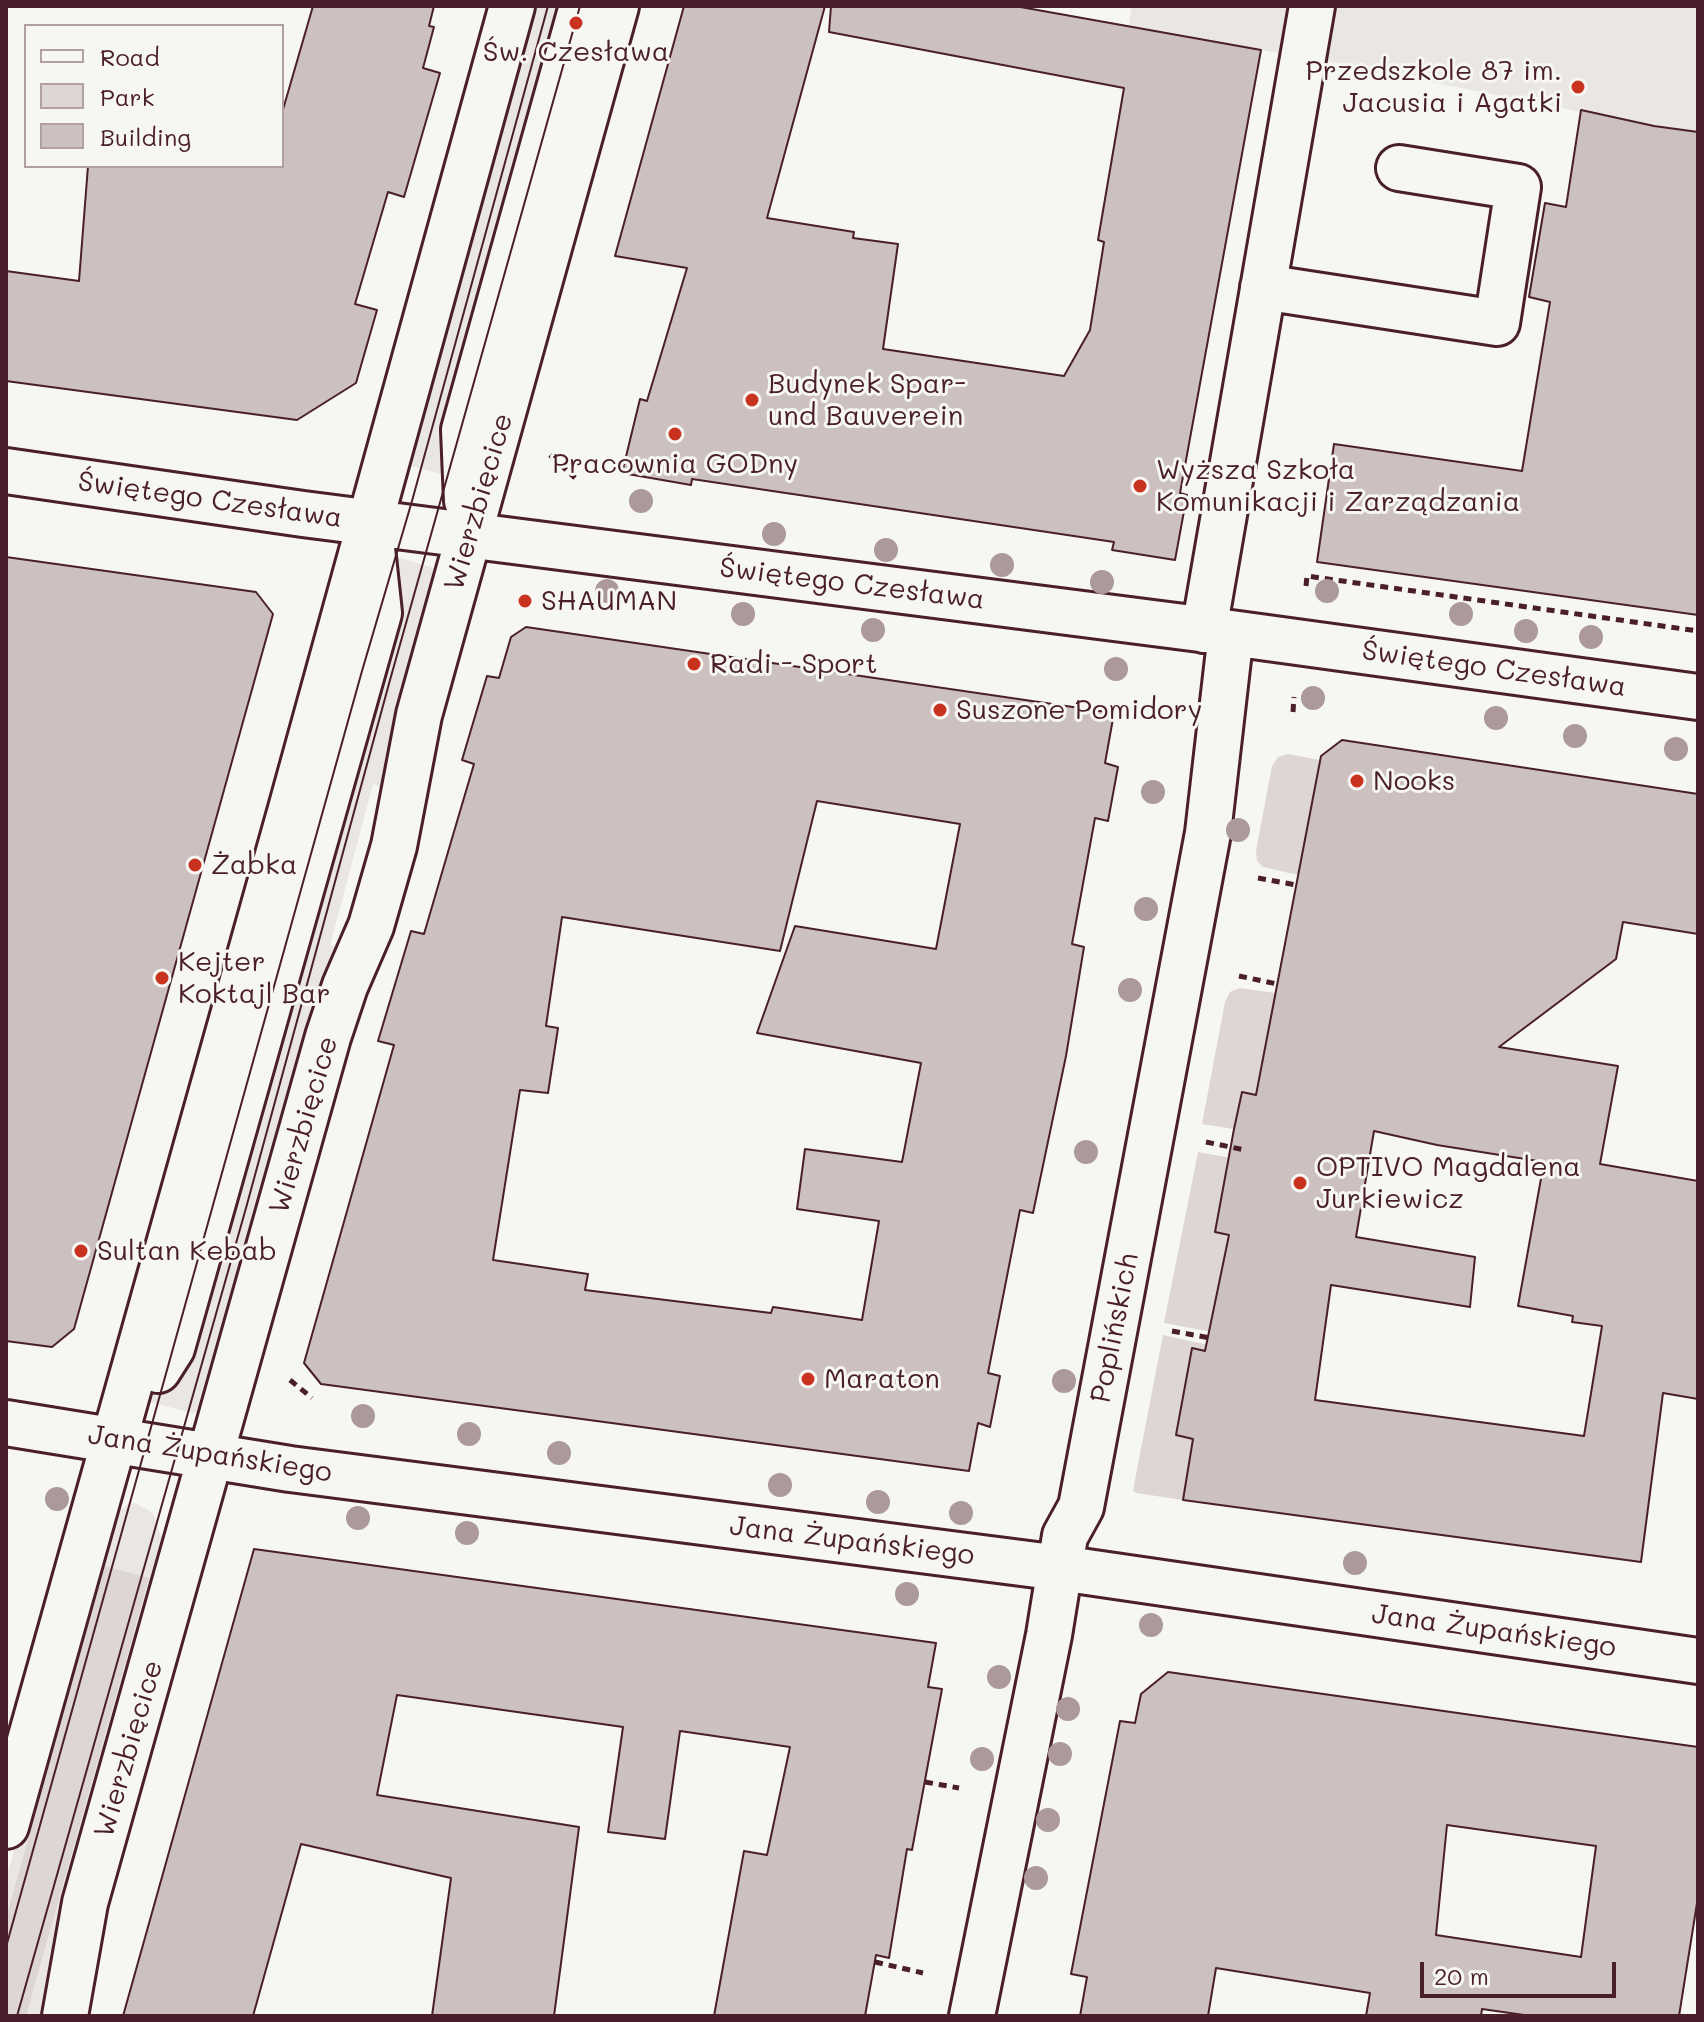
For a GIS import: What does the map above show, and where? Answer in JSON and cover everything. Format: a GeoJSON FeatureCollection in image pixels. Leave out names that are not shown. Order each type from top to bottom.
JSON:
{"type":"FeatureCollection","features":[{"type":"Feature","properties":{"kind":"street"},"geometry":{"type":"LineString","coordinates":[[6,1826],[512,6]]}},
{"type":"Feature","properties":{"kind":"street"},"geometry":{"type":"LineString","coordinates":[[469,535],[464,430],[582,6]]}},
{"type":"Feature","properties":{"kind":"street","name":"Wierzbięcice"},"geometry":{"type":"LineString","coordinates":[[65,2016],[85,1903],[328,1037],[345,986],[371,926],[394,846],[419,715],[616,6]]}},
{"type":"Feature","properties":{"kind":"street","name":"Poplińskich"},"geometry":{"type":"LineString","coordinates":[[972,2016],[1049,1635],[1065,1536],[1081,1507],[1208,833],[1218,631],[1263,287],[1312,6]]}},
{"type":"Feature","properties":{"kind":"street"},"geometry":{"type":"LineString","coordinates":[[1263,287],[1497,323],[1518,187],[1399,168]]}},
{"type":"Feature","properties":{"kind":"street","name":"Świętego Czesława"},"geometry":{"type":"LineString","coordinates":[[6,471],[1698,697]]}},
{"type":"Feature","properties":{"kind":"street","name":"Jana Żupańskiego"},"geometry":{"type":"LineString","coordinates":[[6,1423],[211,1457],[1060,1568],[1698,1661]]}},
{"type":"Feature","properties":{"kind":"path"},"geometry":{"type":"LineString","coordinates":[[1306,589],[1307,576],[1698,631]]}},
{"type":"Feature","properties":{"kind":"path"},"geometry":{"type":"LineString","coordinates":[[1252,877],[1296,885]]}},
{"type":"Feature","properties":{"kind":"path"},"geometry":{"type":"LineString","coordinates":[[1233,975],[1277,984]]}},
{"type":"Feature","properties":{"kind":"path"},"geometry":{"type":"LineString","coordinates":[[1201,1141],[1245,1150]]}},
{"type":"Feature","properties":{"kind":"path"},"geometry":{"type":"LineString","coordinates":[[1165,1330],[1210,1338]]}},
{"type":"Feature","properties":{"kind":"path"},"geometry":{"type":"LineString","coordinates":[[925,1782],[968,1789]]}},
{"type":"Feature","properties":{"kind":"path"},"geometry":{"type":"LineString","coordinates":[[875,1962],[932,1975]]}},
{"type":"Feature","properties":{"kind":"shaded area"},"geometry":{"type":"Polygon","coordinates":[[[530,6],[592,6],[466,481],[401,463],[530,6]]]}},
{"type":"Feature","properties":{"kind":"shaded area","name":"Przedszkole 87 im. Jacusia i Agatki"},"geometry":{"type":"Polygon","coordinates":[[[1132,6],[1698,6],[1698,132],[1652,126],[1336,63],[1129,27],[1132,6]]]}},
{"type":"Feature","properties":{"kind":"shaded area"},"geometry":{"type":"Polygon","coordinates":[[[378,551],[440,570],[384,788],[373,784],[330,945],[339,947],[204,1411],[192,1413],[139,1399],[378,551]]]}},
{"type":"Feature","properties":{"kind":"shaded area"},"geometry":{"type":"Polygon","coordinates":[[[135,1503],[153,1513],[162,1539],[165,1566],[48,1983],[46,2016],[6,2016],[6,1879],[101,1539],[116,1515],[126,1505],[135,1503]]]}},
{"type":"Feature","properties":{"kind":"green space"},"geometry":{"type":"Polygon","coordinates":[[[1288,754],[1320,760],[1298,875],[1263,867],[1257,861],[1256,851],[1272,766],[1278,757],[1288,754]]]}},
{"type":"Feature","properties":{"kind":"green space"},"geometry":{"type":"Polygon","coordinates":[[[1240,988],[1275,993],[1256,1095],[1242,1093],[1234,1129],[1202,1124],[1225,1002],[1230,992],[1240,988]]]}},
{"type":"Feature","properties":{"kind":"green space"},"geometry":{"type":"Polygon","coordinates":[[[1198,1152],[1243,1160],[1224,1187],[1215,1232],[1229,1235],[1212,1332],[1164,1323],[1198,1152]]]}},
{"type":"Feature","properties":{"kind":"green space"},"geometry":{"type":"Polygon","coordinates":[[[1163,1335],[1209,1345],[1208,1351],[1192,1348],[1176,1434],[1193,1439],[1183,1500],[1133,1490],[1163,1335]]]}},
{"type":"Feature","properties":{"kind":"green space"},"geometry":{"type":"Polygon","coordinates":[[[105,1566],[149,1578],[26,2016],[6,2016],[6,1918],[105,1566]]]}},
{"type":"Feature","properties":{"kind":"building"},"geometry":{"type":"Polygon","coordinates":[[[313,6],[434,6],[429,26],[434,27],[423,68],[440,73],[404,197],[388,192],[355,304],[377,310],[356,383],[297,420],[6,381],[6,271],[79,281],[88,168],[284,168],[284,106],[313,6]]]}},
{"type":"Feature","properties":{"kind":"building"},"geometry":{"type":"Polygon","coordinates":[[[684,6],[825,6],[767,218],[854,232],[853,238],[898,244],[883,349],[1064,376],[1090,330],[1104,242],[1098,240],[1124,88],[829,32],[831,6],[1015,6],[1261,50],[1180,493],[1187,495],[1175,560],[1112,550],[1114,542],[692,479],[691,485],[622,473],[640,399],[647,401],[687,268],[615,256],[684,6]]]}},
{"type":"Feature","properties":{"kind":"building"},"geometry":{"type":"Polygon","coordinates":[[[1581,110],[1698,132],[1698,615],[1317,562],[1334,444],[1522,471],[1550,302],[1529,297],[1545,203],[1566,207],[1581,110]]]}},
{"type":"Feature","properties":{"kind":"building"},"geometry":{"type":"Polygon","coordinates":[[[6,557],[256,592],[273,614],[74,1329],[52,1347],[6,1341],[6,557]]]}},
{"type":"Feature","properties":{"kind":"building"},"geometry":{"type":"Polygon","coordinates":[[[526,627],[1114,713],[1105,763],[1118,767],[1108,821],[1095,818],[1072,944],[1084,947],[1066,1056],[1033,1213],[1020,1210],[988,1373],[1000,1376],[990,1427],[978,1423],[969,1471],[321,1384],[304,1363],[394,1045],[378,1041],[411,931],[424,934],[474,764],[462,760],[487,676],[499,678],[511,637],[526,627]],[[817,801],[780,951],[562,917],[546,1026],[558,1028],[548,1093],[520,1090],[493,1260],[588,1274],[585,1290],[771,1313],[773,1307],[862,1320],[879,1221],[797,1209],[805,1149],[902,1162],[921,1063],[757,1033],[795,926],[936,949],[960,824],[817,801]]]}},
{"type":"Feature","properties":{"kind":"building"},"geometry":{"type":"Polygon","coordinates":[[[1342,740],[1698,794],[1698,934],[1623,922],[1616,959],[1499,1047],[1618,1066],[1600,1164],[1698,1181],[1698,1399],[1663,1393],[1641,1562],[1183,1500],[1193,1439],[1176,1435],[1192,1348],[1205,1351],[1229,1235],[1215,1232],[1234,1129],[1242,1092],[1256,1095],[1321,756],[1342,740]],[[1374,1131],[1356,1237],[1475,1257],[1470,1307],[1331,1285],[1315,1400],[1584,1436],[1602,1326],[1572,1322],[1573,1316],[1518,1306],[1544,1162],[1437,1145],[1374,1131]]]}},
{"type":"Feature","properties":{"kind":"building"},"geometry":{"type":"Polygon","coordinates":[[[254,1549],[936,1643],[928,1687],[942,1689],[912,1850],[907,1849],[889,1958],[876,1955],[865,2016],[714,2016],[744,1851],[767,1855],[790,1747],[680,1731],[665,1839],[608,1832],[623,1727],[397,1695],[377,1795],[579,1827],[554,2016],[432,2016],[451,1878],[301,1844],[253,2016],[123,2016],[254,1549]]]}},
{"type":"Feature","properties":{"kind":"building"},"geometry":{"type":"Polygon","coordinates":[[[1168,1672],[1698,1747],[1698,1897],[1679,2016],[1531,2016],[1482,2009],[1481,2016],[1366,2016],[1370,1993],[1216,1968],[1208,2016],[1080,2016],[1087,1977],[1071,1974],[1120,1721],[1135,1723],[1141,1694],[1168,1672]],[[1447,1825],[1436,1935],[1581,1957],[1596,1846],[1447,1825]]]}},
{"type":"Feature","properties":{"kind":"tram line"},"geometry":{"type":"LineString","coordinates":[[6,1947],[548,6]]}},
{"type":"Feature","properties":{"kind":"tram line"},"geometry":{"type":"LineString","coordinates":[[17,2016],[246,1208],[390,680],[580,6]]}},
{"type":"Feature","properties":{"kind":"place","name":"Św. Czesława"},"geometry":{"type":"Point","coordinates":[576,23]}},
{"type":"Feature","properties":{"kind":"place","name":"Przedszkole 87 im. Jacusia i Agatki"},"geometry":{"type":"Point","coordinates":[1578,87]}},
{"type":"Feature","properties":{"kind":"place","name":"Budynek Spar- und Bauverein"},"geometry":{"type":"Point","coordinates":[752,400]}},
{"type":"Feature","properties":{"kind":"place","name":"Pracownia GODny"},"geometry":{"type":"Point","coordinates":[675,434]}},
{"type":"Feature","properties":{"kind":"place","name":"Wyższa Szkoła Komunikacji i Zarządzania"},"geometry":{"type":"Point","coordinates":[1140,486]}},
{"type":"Feature","properties":{"kind":"place","name":"SHAUMAN"},"geometry":{"type":"Point","coordinates":[525,601]}},
{"type":"Feature","properties":{"kind":"place","name":"Radi - Sport"},"geometry":{"type":"Point","coordinates":[694,664]}},
{"type":"Feature","properties":{"kind":"place","name":"Suszone Pomidory"},"geometry":{"type":"Point","coordinates":[940,710]}},
{"type":"Feature","properties":{"kind":"place","name":"Nooks"},"geometry":{"type":"Point","coordinates":[1357,781]}},
{"type":"Feature","properties":{"kind":"place","name":"Żabka"},"geometry":{"type":"Point","coordinates":[195,865]}},
{"type":"Feature","properties":{"kind":"place","name":"Kejter Koktajl Bar"},"geometry":{"type":"Point","coordinates":[162,978]}},
{"type":"Feature","properties":{"kind":"place","name":"OPTIVO Magdalena Jurkiewicz"},"geometry":{"type":"Point","coordinates":[1300,1183]}},
{"type":"Feature","properties":{"kind":"place","name":"Sultan Kebab"},"geometry":{"type":"Point","coordinates":[81,1251]}},
{"type":"Feature","properties":{"kind":"place","name":"Maraton"},"geometry":{"type":"Point","coordinates":[808,1379]}}]}
